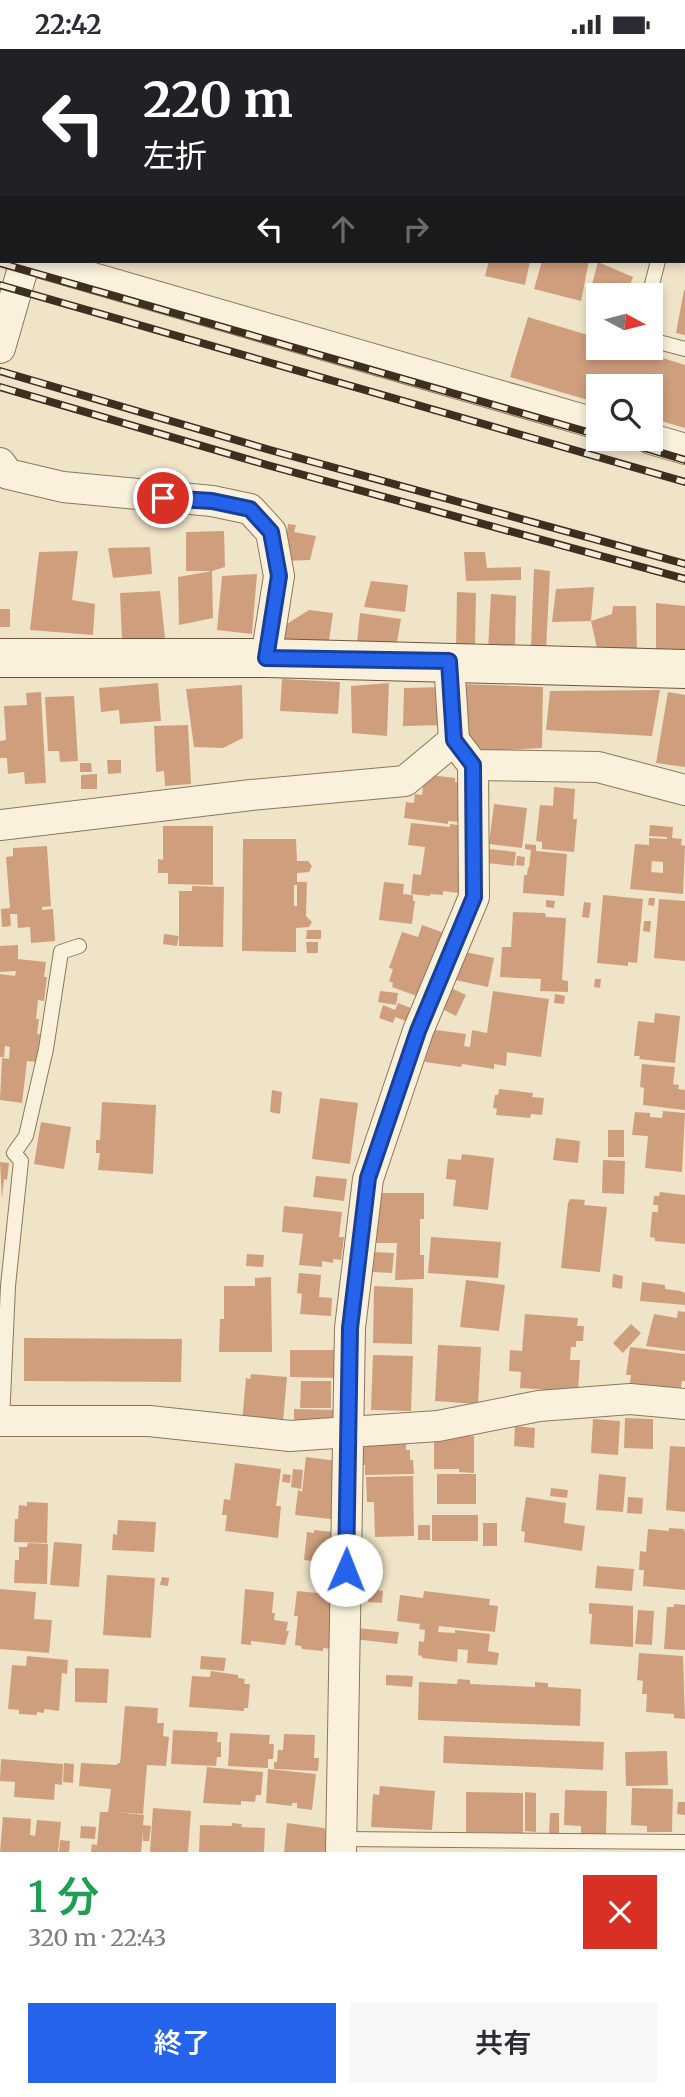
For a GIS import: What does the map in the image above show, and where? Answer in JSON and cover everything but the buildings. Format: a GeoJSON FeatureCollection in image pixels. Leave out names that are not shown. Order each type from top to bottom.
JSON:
{"type":"FeatureCollection","features":[{"type":"Feature","properties":{"kind":"street"},"geometry":{"type":"LineString","coordinates":[[0,348],[24,263]]}},
{"type":"Feature","properties":{"kind":"street"},"geometry":{"type":"LineString","coordinates":[[41,263],[586,421]]}},
{"type":"Feature","properties":{"kind":"street"},"geometry":{"type":"LineString","coordinates":[[663,443],[685,449]]}},
{"type":"Feature","properties":{"kind":"street"},"geometry":{"type":"LineString","coordinates":[[0,463],[8,474],[63,487],[212,501],[250,509],[271,532],[279,576],[266,658]]}},
{"type":"Feature","properties":{"kind":"street"},"geometry":{"type":"LineString","coordinates":[[0,658],[266,658],[685,669]]}},
{"type":"Feature","properties":{"kind":"street"},"geometry":{"type":"LineString","coordinates":[[341,1846],[350,1328],[368,1178],[418,1031],[474,897],[473,765],[454,740],[449,661]]}},
{"type":"Feature","properties":{"kind":"street"},"geometry":{"type":"LineString","coordinates":[[0,825],[251,795],[405,781],[454,740]]}},
{"type":"Feature","properties":{"kind":"street"},"geometry":{"type":"LineString","coordinates":[[473,765],[598,767],[685,790]]}},
{"type":"Feature","properties":{"kind":"street"},"geometry":{"type":"LineString","coordinates":[[1,1422],[149,1421],[290,1436],[438,1426],[539,1406],[630,1399],[685,1404]]}},
{"type":"Feature","properties":{"kind":"lane"},"geometry":{"type":"LineString","coordinates":[[652,283],[657,263]]}},
{"type":"Feature","properties":{"kind":"lane"},"geometry":{"type":"LineString","coordinates":[[663,343],[685,349]]}},
{"type":"Feature","properties":{"kind":"lane"},"geometry":{"type":"LineString","coordinates":[[1,1422],[8,1286],[21,1161],[7,1152],[26,1136],[46,1049],[61,953],[79,946]]}},
{"type":"Feature","properties":{"kind":"lane"},"geometry":{"type":"LineString","coordinates":[[341,1846],[685,1842]]}},
{"type":"Feature","properties":{"kind":"railway"},"geometry":{"type":"LineString","coordinates":[[0,263],[586,432]]}},
{"type":"Feature","properties":{"kind":"railway"},"geometry":{"type":"LineString","coordinates":[[0,285],[685,482]]}},
{"type":"Feature","properties":{"kind":"railway"},"geometry":{"type":"LineString","coordinates":[[0,371],[270,450],[685,564]]}},
{"type":"Feature","properties":{"kind":"railway"},"geometry":{"type":"LineString","coordinates":[[0,387],[267,465],[685,579]]}},
{"type":"Feature","properties":{"kind":"railway"},"geometry":{"type":"LineString","coordinates":[[655,451],[685,460]]}},
{"type":"Feature","properties":{"kind":"route"},"geometry":{"type":"LineString","coordinates":[[163,498],[212,501],[250,509],[271,532],[279,576],[266,658],[449,661],[454,740],[473,765],[474,897],[418,1031],[368,1178],[350,1328],[346,1570]]}}]}
